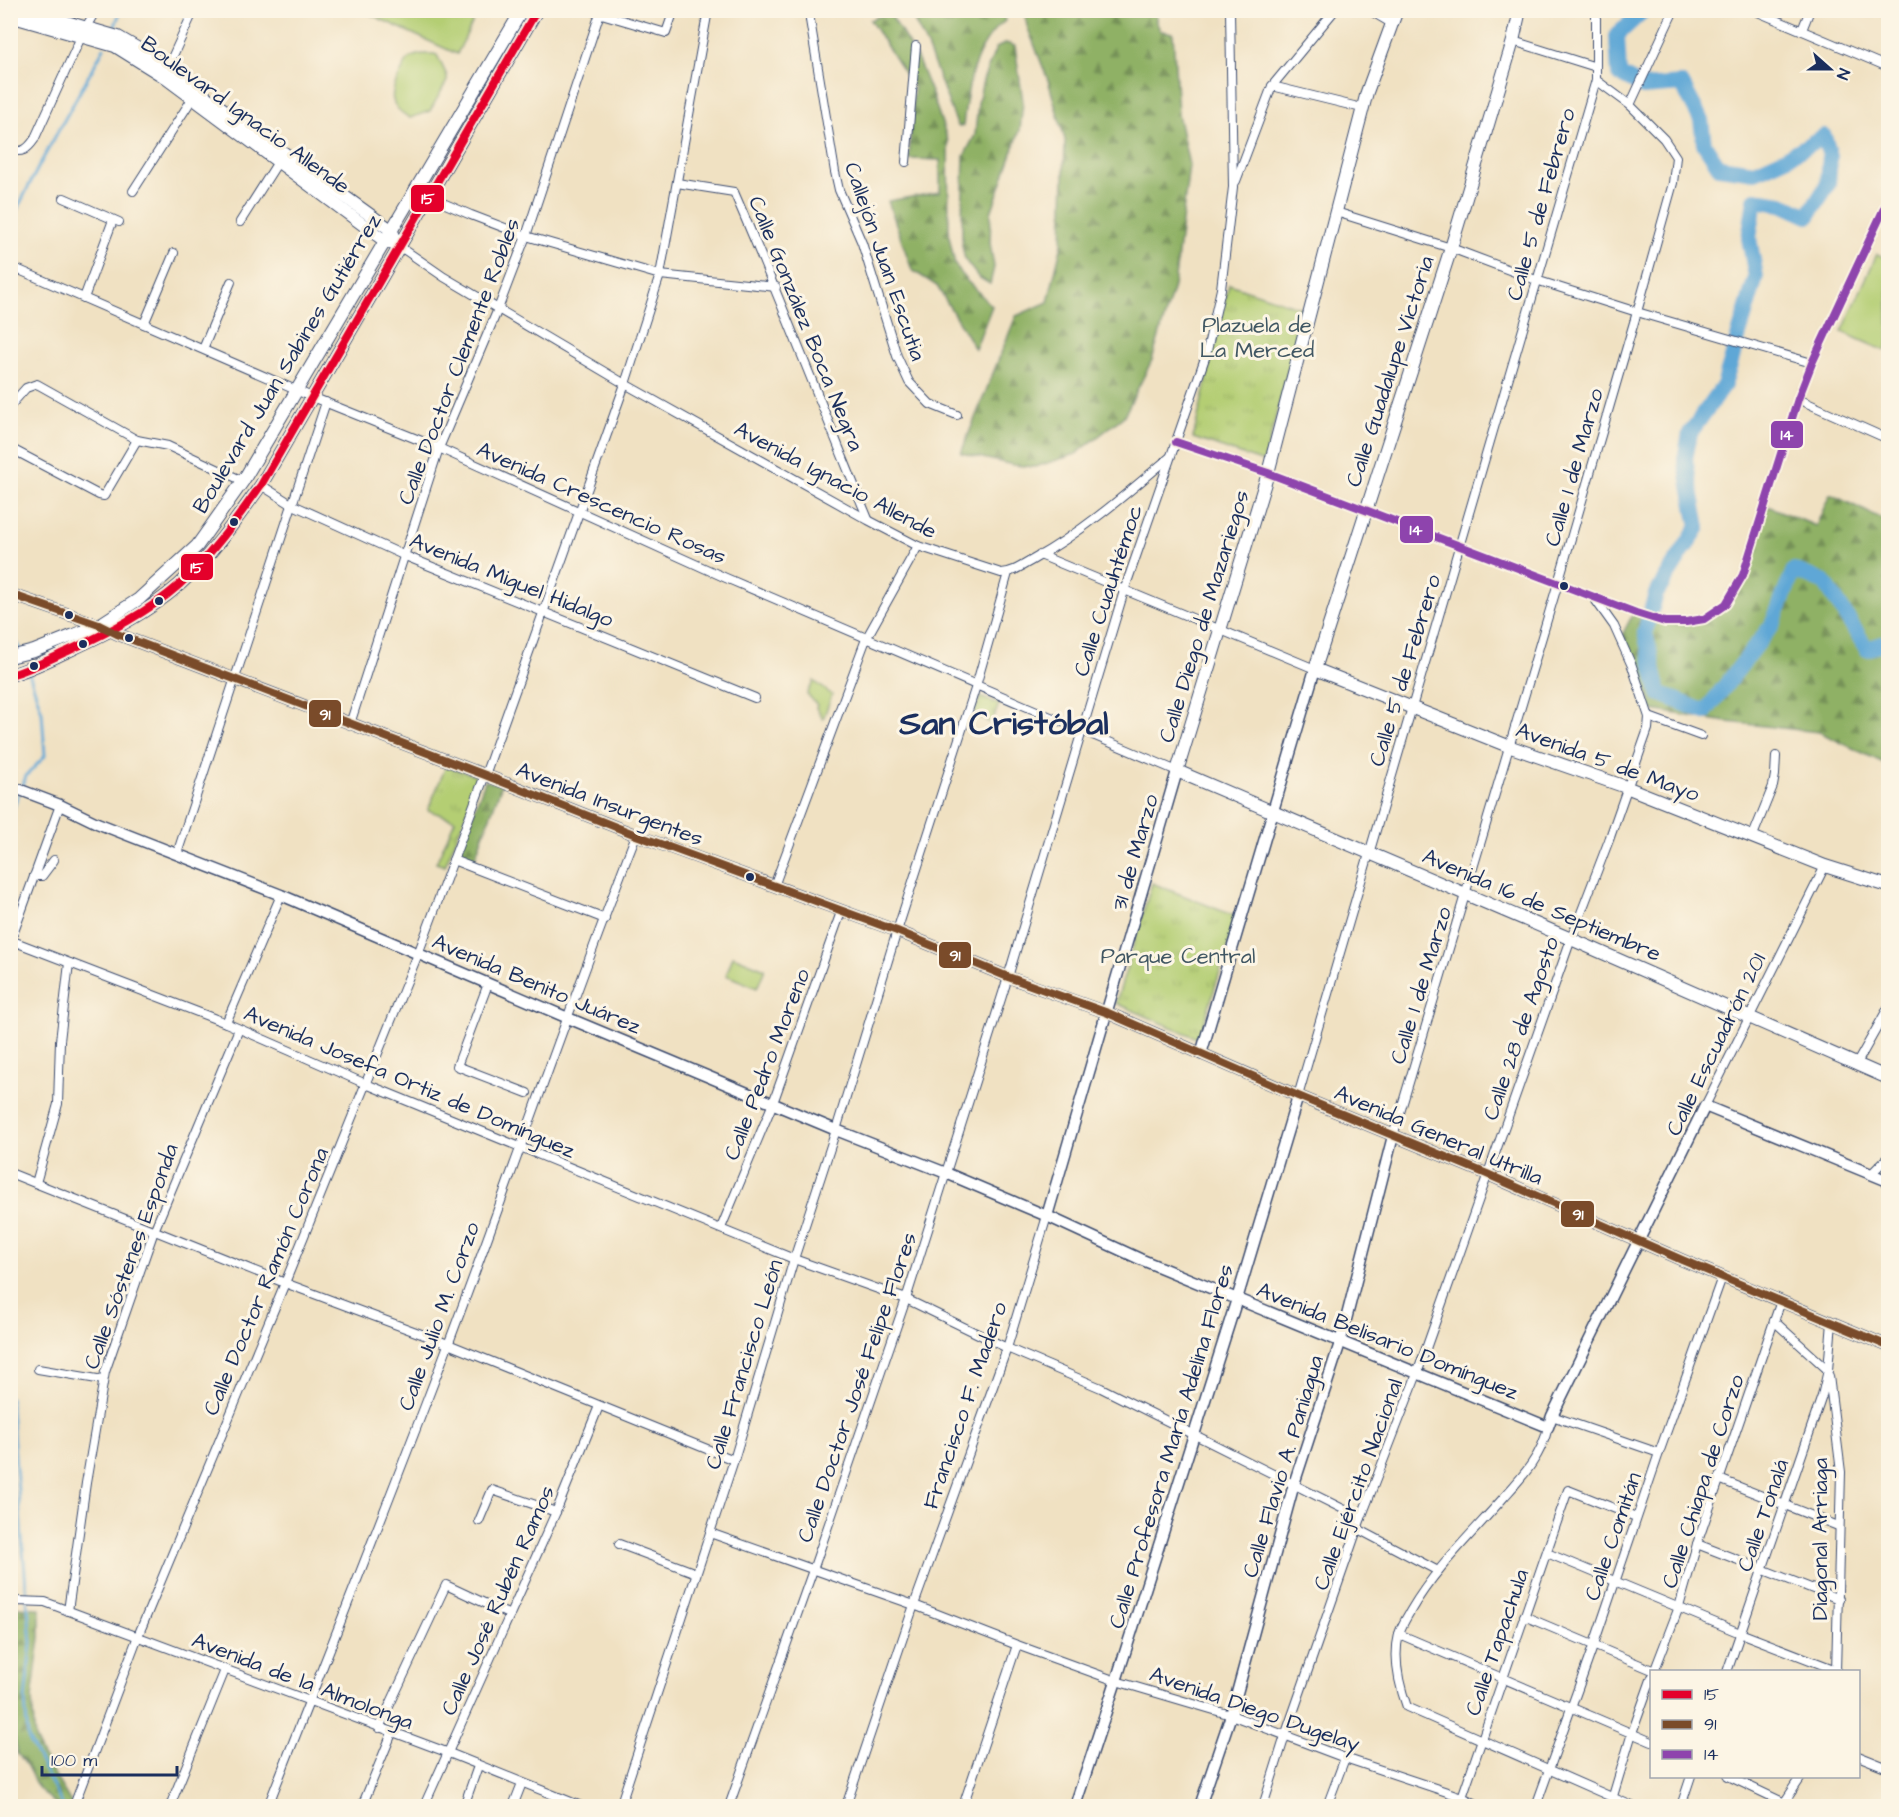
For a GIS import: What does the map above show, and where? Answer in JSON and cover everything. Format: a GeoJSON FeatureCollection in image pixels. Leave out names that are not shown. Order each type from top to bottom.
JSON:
{"type":"FeatureCollection","features":[{"type":"Feature","properties":{"kind":"main road","name":"Boulevard Ignacio Allende"},"geometry":{"type":"LineString","coordinates":[[25,10],[116,42],[197,92],[399,246]]}},
{"type":"Feature","properties":{"kind":"main road","name":"Boulevard Juan Sabines Gutiérrez"},"geometry":{"type":"LineString","coordinates":[[13,656],[105,628],[197,546],[243,481],[522,10]]}},
{"type":"Feature","properties":{"kind":"main road","name":"Boulevard Juan Sabines Gutiérrez"},"geometry":{"type":"LineString","coordinates":[[12,675],[37,665],[105,628],[146,610],[181,583],[221,539],[261,485],[537,10]]}},
{"type":"Feature","properties":{"kind":"main road","name":"Calle Diego de Mazariegos"},"geometry":{"type":"LineString","coordinates":[[1178,771],[1268,473],[1362,108],[1397,10]]}},
{"type":"Feature","properties":{"kind":"main road","name":"Calle Guadalupe Victoria"},"geometry":{"type":"LineString","coordinates":[[1315,669],[1452,249],[1520,10]]}},
{"type":"Feature","properties":{"kind":"main road","name":"Boulevard Ignacio Allende"},"geometry":{"type":"LineString","coordinates":[[10,16],[87,33]]}},
{"type":"Feature","properties":{"kind":"main road","name":"Boulevard Ignacio Allende"},"geometry":{"type":"LineString","coordinates":[[165,73],[192,99],[278,162],[388,236]]}},
{"type":"Feature","properties":{"kind":"main road","name":"Avenida 5 de Mayo"},"geometry":{"type":"LineString","coordinates":[[1315,669],[1508,747],[1626,787],[1825,866],[1888,886]]}},
{"type":"Feature","properties":{"kind":"main road","name":"Avenida 16 de Septiembre"},"geometry":{"type":"LineString","coordinates":[[1178,771],[1888,1078]]}},
{"type":"Feature","properties":{"kind":"street"},"geometry":{"type":"LineString","coordinates":[[10,150],[19,152],[28,148],[34,140],[96,10]]}},
{"type":"Feature","properties":{"kind":"street"},"geometry":{"type":"LineString","coordinates":[[165,73],[194,10]]}},
{"type":"Feature","properties":{"kind":"street"},"geometry":{"type":"LineString","coordinates":[[588,10],[666,33],[674,10]]}},
{"type":"Feature","properties":{"kind":"street","name":"Calle Doctor Ramón Corona"},"geometry":{"type":"LineString","coordinates":[[78,1803],[138,1636],[285,1283],[418,954],[485,775],[625,384],[660,275],[708,10]]}},
{"type":"Feature","properties":{"kind":"street"},"geometry":{"type":"LineString","coordinates":[[1230,10],[1233,187]]}},
{"type":"Feature","properties":{"kind":"street"},"geometry":{"type":"LineString","coordinates":[[1233,187],[1272,86],[1335,10]]}},
{"type":"Feature","properties":{"kind":"street"},"geometry":{"type":"LineString","coordinates":[[1369,10],[1391,23]]}},
{"type":"Feature","properties":{"kind":"street","name":"Calle 5 de Febrero"},"geometry":{"type":"LineString","coordinates":[[1298,1096],[1596,80],[1596,10]]}},
{"type":"Feature","properties":{"kind":"street"},"geometry":{"type":"LineString","coordinates":[[1630,105],[1674,10]]}},
{"type":"Feature","properties":{"kind":"street"},"geometry":{"type":"LineString","coordinates":[[1753,10],[1888,67]]}},
{"type":"Feature","properties":{"kind":"street"},"geometry":{"type":"LineString","coordinates":[[1802,30],[1810,10]]}},
{"type":"Feature","properties":{"kind":"street","name":"Calle Doctor Clemente Robles"},"geometry":{"type":"LineString","coordinates":[[350,724],[439,448],[498,309],[526,236],[600,13]]}},
{"type":"Feature","properties":{"kind":"street","name":"Callejón Juan Escutia"},"geometry":{"type":"LineString","coordinates":[[810,20],[832,162],[839,190],[862,243],[897,356],[909,382],[930,404],[957,416]]}},
{"type":"Feature","properties":{"kind":"street"},"geometry":{"type":"LineString","coordinates":[[1513,41],[1596,67]]}},
{"type":"Feature","properties":{"kind":"street"},"geometry":{"type":"LineString","coordinates":[[906,162],[916,46]]}},
{"type":"Feature","properties":{"kind":"street","name":"Calle 1 de Marzo"},"geometry":{"type":"LineString","coordinates":[[1393,1136],[1558,584],[1673,183],[1676,157],[1664,139],[1630,105],[1596,80]]}},
{"type":"Feature","properties":{"kind":"street"},"geometry":{"type":"LineString","coordinates":[[1272,86],[1362,108]]}},
{"type":"Feature","properties":{"kind":"street"},"geometry":{"type":"LineString","coordinates":[[134,191],[192,99]]}},
{"type":"Feature","properties":{"kind":"street"},"geometry":{"type":"LineString","coordinates":[[240,222],[278,162]]}},
{"type":"Feature","properties":{"kind":"street","name":"Calle González Boca Negra"},"geometry":{"type":"LineString","coordinates":[[677,183],[734,192],[776,287],[868,520]]}},
{"type":"Feature","properties":{"kind":"street","name":"Calle Cuauhtémoc"},"geometry":{"type":"LineString","coordinates":[[1008,977],[1124,591],[1206,355],[1221,289],[1233,187]]}},
{"type":"Feature","properties":{"kind":"street"},"geometry":{"type":"LineString","coordinates":[[417,188],[429,197],[526,236],[660,275],[776,287]]}},
{"type":"Feature","properties":{"kind":"street"},"geometry":{"type":"LineString","coordinates":[[64,198],[116,221],[84,298]]}},
{"type":"Feature","properties":{"kind":"street"},"geometry":{"type":"LineString","coordinates":[[1176,442],[1268,473],[1636,613],[1665,622],[1704,619],[1726,604],[1743,575],[1798,399],[1812,363],[1885,215],[1888,200]]}},
{"type":"Feature","properties":{"kind":"street"},"geometry":{"type":"LineString","coordinates":[[1336,212],[1452,249],[1536,280],[1812,363]]}},
{"type":"Feature","properties":{"kind":"street","name":"Avenida Ignacio Allende"},"geometry":{"type":"LineString","coordinates":[[399,246],[444,277],[625,384],[868,520],[918,546],[1001,573],[1008,573]]}},
{"type":"Feature","properties":{"kind":"street"},"geometry":{"type":"LineString","coordinates":[[144,324],[174,253]]}},
{"type":"Feature","properties":{"kind":"street","name":"Avenida Crescencio Rosas"},"geometry":{"type":"LineString","coordinates":[[12,267],[312,397],[439,448],[866,639],[1178,771]]}},
{"type":"Feature","properties":{"kind":"street"},"geometry":{"type":"LineString","coordinates":[[203,349],[231,282]]}},
{"type":"Feature","properties":{"kind":"street"},"geometry":{"type":"LineString","coordinates":[[10,406],[26,388],[37,384],[137,440],[168,446],[243,481]]}},
{"type":"Feature","properties":{"kind":"street"},"geometry":{"type":"LineString","coordinates":[[1798,399],[1888,439]]}},
{"type":"Feature","properties":{"kind":"street"},"geometry":{"type":"LineString","coordinates":[[177,854],[326,402]]}},
{"type":"Feature","properties":{"kind":"street"},"geometry":{"type":"LineString","coordinates":[[10,448],[104,496],[137,440]]}},
{"type":"Feature","properties":{"kind":"street"},"geometry":{"type":"LineString","coordinates":[[1008,573],[1100,516],[1170,456]]}},
{"type":"Feature","properties":{"kind":"street","name":"Avenida Miguel Hidalgo"},"geometry":{"type":"LineString","coordinates":[[261,485],[291,504],[403,555],[755,698]]}},
{"type":"Feature","properties":{"kind":"street"},"geometry":{"type":"LineString","coordinates":[[774,886],[866,639],[918,546]]}},
{"type":"Feature","properties":{"kind":"street"},"geometry":{"type":"LineString","coordinates":[[1040,555],[1315,669]]}},
{"type":"Feature","properties":{"kind":"street","name":"Calle Francisco León"},"geometry":{"type":"LineString","coordinates":[[620,1806],[734,1460],[794,1259],[976,686],[1008,573]]}},
{"type":"Feature","properties":{"kind":"street","name":"Avenida Insurgentes"},"geometry":{"type":"LineString","coordinates":[[10,594],[105,628],[636,835],[1108,1013]]}},
{"type":"Feature","properties":{"kind":"street"},"geometry":{"type":"LineString","coordinates":[[1594,598],[1614,626],[1632,666],[1649,717],[1701,736]]}},
{"type":"Feature","properties":{"kind":"street","name":"Calle Guadalupe Victoria"},"geometry":{"type":"LineString","coordinates":[[1201,1054],[1315,669]]}},
{"type":"Feature","properties":{"kind":"street","name":"Calle 28 de Agosto"},"geometry":{"type":"LineString","coordinates":[[1487,1174],[1609,840],[1648,729],[1649,717]]}},
{"type":"Feature","properties":{"kind":"street"},"geometry":{"type":"LineString","coordinates":[[1752,838],[1773,786],[1776,756]]}},
{"type":"Feature","properties":{"kind":"street","name":"31 de Marzo"},"geometry":{"type":"LineString","coordinates":[[1108,1013],[1178,771]]}},
{"type":"Feature","properties":{"kind":"street","name":"Avenida Benito Juárez"},"geometry":{"type":"LineString","coordinates":[[10,786],[281,896],[836,1130],[1047,1216]]}},
{"type":"Feature","properties":{"kind":"street"},"geometry":{"type":"LineString","coordinates":[[11,940],[60,805]]}},
{"type":"Feature","properties":{"kind":"street","name":"Calle Julio M. Corzo"},"geometry":{"type":"LineString","coordinates":[[268,1806],[448,1344],[519,1146],[636,835]]}},
{"type":"Feature","properties":{"kind":"street"},"geometry":{"type":"LineString","coordinates":[[34,876],[42,876],[54,860]]}},
{"type":"Feature","properties":{"kind":"street"},"geometry":{"type":"LineString","coordinates":[[453,860],[604,919]]}},
{"type":"Feature","properties":{"kind":"street","name":"Calle Escuadrón 201"},"geometry":{"type":"LineString","coordinates":[[1550,1421],[1825,866]]}},
{"type":"Feature","properties":{"kind":"street"},"geometry":{"type":"LineString","coordinates":[[226,1023],[281,896]]}},
{"type":"Feature","properties":{"kind":"street","name":"Calle Pedro Moreno"},"geometry":{"type":"LineString","coordinates":[[720,1228],[773,1103],[841,912]]}},
{"type":"Feature","properties":{"kind":"street","name":"Avenida Josefa Ortiz de Domínguez"},"geometry":{"type":"LineString","coordinates":[[11,940],[226,1023],[366,1084],[794,1259],[906,1299],[1007,1348],[1101,1388],[1361,1518]]}},
{"type":"Feature","properties":{"kind":"street"},"geometry":{"type":"LineString","coordinates":[[36,1183],[58,1104],[60,1041],[69,963]]}},
{"type":"Feature","properties":{"kind":"street","name":"Calle Doctor José Felipe Flores"},"geometry":{"type":"LineString","coordinates":[[729,1806],[906,1299],[1008,977]]}},
{"type":"Feature","properties":{"kind":"street"},"geometry":{"type":"LineString","coordinates":[[488,984],[457,1066],[527,1093]]}},
{"type":"Feature","properties":{"kind":"street"},"geometry":{"type":"LineString","coordinates":[[1856,1065],[1888,1008]]}},
{"type":"Feature","properties":{"kind":"street","name":"Avenida General Utrilla"},"geometry":{"type":"LineString","coordinates":[[1108,1013],[1888,1346]]}},
{"type":"Feature","properties":{"kind":"street","name":"Francisco F. Madero"},"geometry":{"type":"LineString","coordinates":[[846,1806],[914,1605],[1007,1348],[1108,1013]]}},
{"type":"Feature","properties":{"kind":"street","name":"Calle Sóstenes Esponda"},"geometry":{"type":"LineString","coordinates":[[68,1611],[103,1380],[154,1231],[239,1029]]}},
{"type":"Feature","properties":{"kind":"street","name":"Calle Profesora María Adelina Flores"},"geometry":{"type":"LineString","coordinates":[[1075,1806],[1237,1299],[1298,1096]]}},
{"type":"Feature","properties":{"kind":"street"},"geometry":{"type":"LineString","coordinates":[[1705,1106],[1888,1181]]}},
{"type":"Feature","properties":{"kind":"street","name":"Calle Flavio A. Paniagua"},"geometry":{"type":"LineString","coordinates":[[1200,1806],[1231,1715],[1294,1484],[1340,1342],[1393,1136]]}},
{"type":"Feature","properties":{"kind":"street"},"geometry":{"type":"LineString","coordinates":[[1871,1174],[1888,1157]]}},
{"type":"Feature","properties":{"kind":"street"},"geometry":{"type":"LineString","coordinates":[[10,1173],[285,1283],[448,1344],[734,1460]]}},
{"type":"Feature","properties":{"kind":"street","name":"Calle Ejército Nacional"},"geometry":{"type":"LineString","coordinates":[[1263,1806],[1361,1518],[1417,1374],[1487,1174]]}},
{"type":"Feature","properties":{"kind":"street","name":"Avenida Belisario Domínguez"},"geometry":{"type":"LineString","coordinates":[[1047,1216],[1140,1259],[1417,1374],[1550,1421]]}},
{"type":"Feature","properties":{"kind":"street","name":"Calle Comitán"},"geometry":{"type":"LineString","coordinates":[[1536,1806],[1722,1277]]}},
{"type":"Feature","properties":{"kind":"street","name":"Calle Chiapa de Corzo"},"geometry":{"type":"LineString","coordinates":[[1655,1670],[1679,1607],[1696,1544],[1781,1300]]}},
{"type":"Feature","properties":{"kind":"street"},"geometry":{"type":"LineString","coordinates":[[1774,1321],[1828,1370]]}},
{"type":"Feature","properties":{"kind":"street"},"geometry":{"type":"LineString","coordinates":[[1828,1370],[1832,1322]]}},
{"type":"Feature","properties":{"kind":"street"},"geometry":{"type":"LineString","coordinates":[[38,1369],[103,1380]]}},
{"type":"Feature","properties":{"kind":"street","name":"Calle Tonalá"},"geometry":{"type":"LineString","coordinates":[[1727,1670],[1822,1396],[1828,1370]]}},
{"type":"Feature","properties":{"kind":"street","name":"Diagonal Arriaga"},"geometry":{"type":"LineString","coordinates":[[1828,1370],[1841,1472],[1836,1670]]}},
{"type":"Feature","properties":{"kind":"street","name":"Calle José Rubén Ramos"},"geometry":{"type":"LineString","coordinates":[[424,1806],[556,1512],[599,1406]]}},
{"type":"Feature","properties":{"kind":"street"},"geometry":{"type":"LineString","coordinates":[[1632,1806],[1407,1707],[1401,1688],[1397,1660],[1399,1634],[1420,1594],[1433,1576],[1530,1469],[1545,1440],[1550,1421],[1659,1453]]}},
{"type":"Feature","properties":{"kind":"street"},"geometry":{"type":"LineString","coordinates":[[1719,1479],[1839,1526]]}},
{"type":"Feature","properties":{"kind":"street"},"geometry":{"type":"LineString","coordinates":[[479,1521],[492,1490],[556,1512]]}},
{"type":"Feature","properties":{"kind":"street","name":"Calle Tapachula"},"geometry":{"type":"LineString","coordinates":[[1459,1806],[1568,1490],[1636,1517]]}},
{"type":"Feature","properties":{"kind":"street"},"geometry":{"type":"LineString","coordinates":[[1358,1529],[1438,1571]]}},
{"type":"Feature","properties":{"kind":"street","name":"Avenida Diego Dugelay"},"geometry":{"type":"LineString","coordinates":[[710,1533],[914,1605],[1116,1681],[1231,1715],[1345,1758],[1462,1797],[1481,1806]]}},
{"type":"Feature","properties":{"kind":"street"},"geometry":{"type":"LineString","coordinates":[[619,1544],[696,1573]]}},
{"type":"Feature","properties":{"kind":"street"},"geometry":{"type":"LineString","coordinates":[[1696,1544],[1839,1599]]}},
{"type":"Feature","properties":{"kind":"street"},"geometry":{"type":"LineString","coordinates":[[1547,1553],[1740,1634],[1836,1670]]}},
{"type":"Feature","properties":{"kind":"street"},"geometry":{"type":"LineString","coordinates":[[378,1728],[446,1585],[510,1615]]}},
{"type":"Feature","properties":{"kind":"street","name":"Avenida de la Almolonga"},"geometry":{"type":"LineString","coordinates":[[13,1601],[45,1602],[448,1753],[581,1806]]}},
{"type":"Feature","properties":{"kind":"street"},"geometry":{"type":"LineString","coordinates":[[1524,1616],[1594,1644],[1650,1671]]}},
{"type":"Feature","properties":{"kind":"street"},"geometry":{"type":"LineString","coordinates":[[1399,1634],[1650,1741]]}},
{"type":"Feature","properties":{"kind":"street"},"geometry":{"type":"LineString","coordinates":[[963,1806],[1017,1645]]}},
{"type":"Feature","properties":{"kind":"street"},"geometry":{"type":"LineString","coordinates":[[170,1806],[225,1670]]}},
{"type":"Feature","properties":{"kind":"street","name":"Calle Chiapa de Corzo"},"geometry":{"type":"LineString","coordinates":[[1610,1806],[1632,1733],[1650,1684]]}},
{"type":"Feature","properties":{"kind":"street"},"geometry":{"type":"LineString","coordinates":[[362,1806],[392,1732]]}},
{"type":"Feature","properties":{"kind":"street"},"geometry":{"type":"LineString","coordinates":[[1860,1757],[1888,1768]]}},
{"type":"Feature","properties":{"kind":"street"},"geometry":{"type":"LineString","coordinates":[[1327,1806],[1345,1758]]}},
{"type":"Feature","properties":{"kind":"street"},"geometry":{"type":"LineString","coordinates":[[464,1806],[478,1766]]}},
{"type":"Feature","properties":{"kind":"street"},"geometry":{"type":"LineString","coordinates":[[1681,1806],[1690,1778]]}},
{"type":"Feature","properties":{"kind":"street"},"geometry":{"type":"LineString","coordinates":[[1732,1778],[1784,1805],[1801,1778]]}},
{"type":"Feature","properties":{"kind":"street"},"geometry":{"type":"LineString","coordinates":[[513,1806],[522,1784]]}},
{"type":"Feature","properties":{"kind":"green space"},"geometry":{"type":"Polygon","coordinates":[[[363,11],[478,11],[457,54],[363,11]]]}},
{"type":"Feature","properties":{"kind":"green space"},"geometry":{"type":"Polygon","coordinates":[[[909,11],[1003,11],[1005,21],[986,42],[974,69],[963,126],[958,126],[956,122],[927,46],[909,11]]]}},
{"type":"Feature","properties":{"kind":"green space"},"geometry":{"type":"Polygon","coordinates":[[[1024,11],[1156,11],[1156,22],[1161,31],[1173,33],[1178,114],[1189,165],[1174,286],[1152,360],[1124,416],[1076,454],[1035,467],[1013,465],[961,453],[1016,316],[1048,302],[1062,243],[1065,140],[1048,80],[1027,26],[1024,11]]]}},
{"type":"Feature","properties":{"kind":"green space"},"geometry":{"type":"Polygon","coordinates":[[[889,12],[917,58],[948,141],[949,236],[955,265],[967,281],[992,306],[975,349],[937,286],[912,270],[888,201],[940,192],[940,160],[909,159],[914,88],[870,20],[889,12]]]}},
{"type":"Feature","properties":{"kind":"green space"},"geometry":{"type":"Polygon","coordinates":[[[1006,43],[1015,46],[1023,102],[1020,130],[991,213],[990,243],[994,267],[990,284],[978,277],[965,260],[962,245],[964,156],[975,135],[983,80],[996,48],[1006,43]]]}},
{"type":"Feature","properties":{"kind":"green space"},"geometry":{"type":"Polygon","coordinates":[[[437,55],[447,81],[430,111],[410,118],[394,104],[393,94],[396,81],[412,56],[437,55]]]}},
{"type":"Feature","properties":{"kind":"green space"},"geometry":{"type":"Polygon","coordinates":[[[1877,254],[1888,259],[1888,344],[1885,351],[1842,332],[1877,254]]]}},
{"type":"Feature","properties":{"kind":"green space","name":"Plazuela de La Merced"},"geometry":{"type":"Polygon","coordinates":[[[1229,284],[1304,309],[1264,462],[1193,438],[1229,284]]]}},
{"type":"Feature","properties":{"kind":"green space"},"geometry":{"type":"Polygon","coordinates":[[[1830,494],[1888,522],[1888,765],[1819,732],[1727,722],[1652,710],[1641,669],[1622,635],[1633,614],[1686,625],[1727,606],[1745,575],[1765,505],[1816,526],[1830,494]]]}},
{"type":"Feature","properties":{"kind":"green space"},"geometry":{"type":"Polygon","coordinates":[[[814,681],[832,695],[823,719],[816,708],[817,705],[807,694],[814,681]]]}},
{"type":"Feature","properties":{"kind":"green space"},"geometry":{"type":"Polygon","coordinates":[[[980,697],[999,704],[992,723],[973,716],[980,697]]]}},
{"type":"Feature","properties":{"kind":"green space"},"geometry":{"type":"Polygon","coordinates":[[[446,766],[481,777],[445,866],[436,863],[455,820],[428,810],[446,766]]]}},
{"type":"Feature","properties":{"kind":"green space"},"geometry":{"type":"Polygon","coordinates":[[[485,781],[502,784],[474,860],[458,854],[485,781]]]}},
{"type":"Feature","properties":{"kind":"green space","name":"Parque Central"},"geometry":{"type":"Polygon","coordinates":[[[1152,883],[1237,917],[1199,1039],[1116,1003],[1152,883]]]}},
{"type":"Feature","properties":{"kind":"green space"},"geometry":{"type":"Polygon","coordinates":[[[733,956],[765,969],[757,988],[726,975],[733,956]]]}},
{"type":"Feature","properties":{"kind":"green space"},"geometry":{"type":"Polygon","coordinates":[[[11,1607],[40,1608],[40,1638],[32,1699],[35,1739],[73,1806],[57,1806],[38,1788],[26,1765],[17,1754],[15,1739],[11,1733],[11,1607]]]}},
{"type":"Feature","properties":{"kind":"waterway"},"geometry":{"type":"LineString","coordinates":[[113,31],[121,10]]}},
{"type":"Feature","properties":{"kind":"waterway"},"geometry":{"type":"LineString","coordinates":[[1644,10],[1617,35],[1619,74],[1643,87],[1682,84],[1701,120],[1704,144],[1719,167],[1755,172],[1786,158],[1824,136],[1830,156],[1828,184],[1808,216],[1782,204],[1755,200],[1749,238],[1756,277],[1724,385],[1690,433],[1685,459],[1698,527],[1656,594],[1645,632],[1659,693],[1705,712],[1772,625],[1794,570],[1825,583],[1867,649],[1888,642]]}},
{"type":"Feature","properties":{"kind":"waterway"},"geometry":{"type":"LineString","coordinates":[[10,223],[104,48]]}},
{"type":"Feature","properties":{"kind":"waterway"},"geometry":{"type":"LineString","coordinates":[[10,628],[20,650]]}},
{"type":"Feature","properties":{"kind":"waterway"},"geometry":{"type":"LineString","coordinates":[[22,787],[26,776],[45,756],[42,712],[29,673]]}},
{"type":"Feature","properties":{"kind":"waterway"},"geometry":{"type":"LineString","coordinates":[[10,817],[19,793]]}},
{"type":"Feature","properties":{"kind":"waterway"},"geometry":{"type":"LineString","coordinates":[[10,1398],[31,1643],[25,1700],[28,1738],[63,1806]]}},
{"type":"Feature","properties":{"kind":"transit line","name":"15"},"geometry":{"type":"LineString","coordinates":[[10,675],[85,643],[141,613],[179,585],[223,537],[261,485],[537,10]]}},
{"type":"Feature","properties":{"kind":"transit line","name":"14"},"geometry":{"type":"LineString","coordinates":[[1176,442],[1268,473],[1636,613],[1665,622],[1704,619],[1726,604],[1743,575],[1798,399],[1812,363],[1888,200]]}},
{"type":"Feature","properties":{"kind":"transit line","name":"91"},"geometry":{"type":"LineString","coordinates":[[10,594],[99,625],[117,634],[636,835],[897,931],[1008,977],[1108,1013],[1888,1346]]}},
{"type":"Feature","properties":{"kind":"district","name":"San Cristóbal"},"geometry":{"type":"Point","coordinates":[1004,722]}}]}
